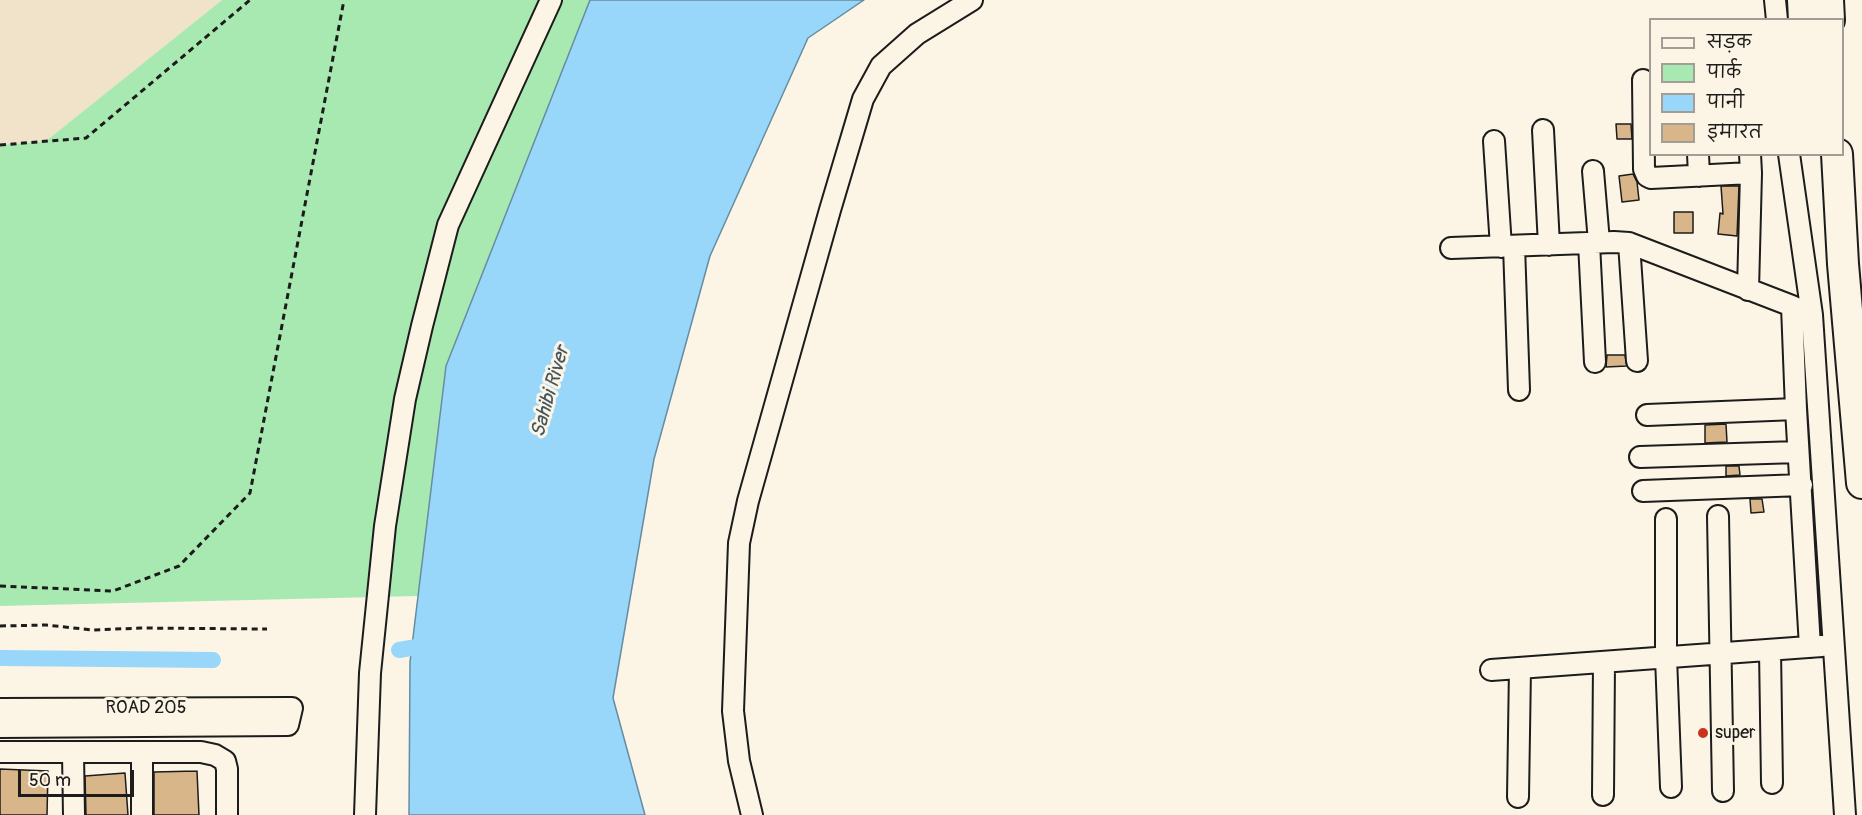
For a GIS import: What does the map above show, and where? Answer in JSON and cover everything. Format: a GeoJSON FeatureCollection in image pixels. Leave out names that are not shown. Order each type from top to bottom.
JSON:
{"type":"FeatureCollection","features":[{"type":"Feature","properties":{"kind":"highway"},"geometry":{"type":"LineString","coordinates":[[1803,0],[1804,18]]}},
{"type":"Feature","properties":{"kind":"highway"},"geometry":{"type":"LineString","coordinates":[[1828,0],[1829,18]]}},
{"type":"Feature","properties":{"kind":"highway"},"geometry":{"type":"LineString","coordinates":[[1818,156],[1826,185],[1840,206]]}},
{"type":"Feature","properties":{"kind":"highway"},"geometry":{"type":"LineString","coordinates":[[1837,156],[1862,483]]}},
{"type":"Feature","properties":{"kind":"street"},"geometry":{"type":"LineString","coordinates":[[365,815],[370,673],[385,526],[405,399],[448,225],[551,0]]}},
{"type":"Feature","properties":{"kind":"street"},"geometry":{"type":"LineString","coordinates":[[752,815],[739,761],[733,711],[739,543],[748,501],[826,221],[863,99],[880,66],[917,34],[972,0]]}},
{"type":"Feature","properties":{"kind":"street"},"geometry":{"type":"LineString","coordinates":[[1775,0],[1777,18]]}},
{"type":"Feature","properties":{"kind":"street"},"geometry":{"type":"LineString","coordinates":[[1643,80],[1645,173],[1651,178],[1699,176],[1750,164],[1748,290]]}},
{"type":"Feature","properties":{"kind":"street"},"geometry":{"type":"LineString","coordinates":[[1543,130],[1549,245]]}},
{"type":"Feature","properties":{"kind":"street"},"geometry":{"type":"LineString","coordinates":[[1494,141],[1507,247],[1519,390]]}},
{"type":"Feature","properties":{"kind":"street"},"geometry":{"type":"LineString","coordinates":[[1698,156],[1699,176]]}},
{"type":"Feature","properties":{"kind":"street"},"geometry":{"type":"LineString","coordinates":[[1789,156],[1812,315],[1845,815]]}},
{"type":"Feature","properties":{"kind":"street"},"geometry":{"type":"LineString","coordinates":[[1593,171],[1595,362]]}},
{"type":"Feature","properties":{"kind":"street"},"geometry":{"type":"LineString","coordinates":[[1451,248],[1594,242],[1629,243],[1812,315]]}},
{"type":"Feature","properties":{"kind":"street"},"geometry":{"type":"LineString","coordinates":[[1629,243],[1637,361]]}},
{"type":"Feature","properties":{"kind":"street"},"geometry":{"type":"LineString","coordinates":[[1792,306],[1810,647]]}},
{"type":"Feature","properties":{"kind":"street"},"geometry":{"type":"LineString","coordinates":[[1647,415],[1796,410]]}},
{"type":"Feature","properties":{"kind":"street"},"geometry":{"type":"LineString","coordinates":[[1640,456],[1798,452]]}},
{"type":"Feature","properties":{"kind":"street"},"geometry":{"type":"LineString","coordinates":[[1643,491],[1802,485]]}},
{"type":"Feature","properties":{"kind":"street"},"geometry":{"type":"LineString","coordinates":[[1718,516],[1722,791]]}},
{"type":"Feature","properties":{"kind":"street"},"geometry":{"type":"LineString","coordinates":[[1666,519],[1666,657],[1671,787]]}},
{"type":"Feature","properties":{"kind":"street"},"geometry":{"type":"LineString","coordinates":[[1491,670],[1834,646]]}},
{"type":"Feature","properties":{"kind":"street"},"geometry":{"type":"LineString","coordinates":[[1770,650],[1772,783]]}},
{"type":"Feature","properties":{"kind":"street"},"geometry":{"type":"LineString","coordinates":[[1603,795],[1604,662]]}},
{"type":"Feature","properties":{"kind":"street"},"geometry":{"type":"LineString","coordinates":[[1518,797],[1520,668]]}},
{"type":"Feature","properties":{"kind":"street","name":"ROAD 205"},"geometry":{"type":"LineString","coordinates":[[0,709],[290,716],[0,727]]}},
{"type":"Feature","properties":{"kind":"street"},"geometry":{"type":"LineString","coordinates":[[0,752],[201,752],[215,755],[225,760],[227,769],[227,815]]}},
{"type":"Feature","properties":{"kind":"street"},"geometry":{"type":"LineString","coordinates":[[142,752],[142,815]]}},
{"type":"Feature","properties":{"kind":"street"},"geometry":{"type":"LineString","coordinates":[[73,753],[74,815]]}},
{"type":"Feature","properties":{"kind":"path"},"geometry":{"type":"LineString","coordinates":[[0,145],[86,138],[250,0]]}},
{"type":"Feature","properties":{"kind":"path"},"geometry":{"type":"LineString","coordinates":[[0,586],[113,591],[179,566],[250,493],[344,0]]}},
{"type":"Feature","properties":{"kind":"path"},"geometry":{"type":"LineString","coordinates":[[0,626],[45,625],[93,630],[267,629]]}},
{"type":"Feature","properties":{"kind":"shaded area"},"geometry":{"type":"Polygon","coordinates":[[[0,0],[222,0],[46,141],[0,145],[0,0]]]}},
{"type":"Feature","properties":{"kind":"green space"},"geometry":{"type":"Polygon","coordinates":[[[222,0],[590,0],[446,366],[418,596],[0,606],[0,145],[46,141],[222,0]]]}},
{"type":"Feature","properties":{"kind":"water","name":"Sahibi River"},"geometry":{"type":"Polygon","coordinates":[[[590,0],[864,0],[808,38],[710,256],[654,459],[613,698],[645,815],[409,815],[410,662],[446,366],[590,0]]]}},
{"type":"Feature","properties":{"kind":"building"},"geometry":{"type":"Polygon","coordinates":[[[1616,124],[1631,124],[1632,139],[1617,139],[1616,124]]]}},
{"type":"Feature","properties":{"kind":"building"},"geometry":{"type":"Polygon","coordinates":[[[1633,174],[1637,182],[1639,200],[1622,202],[1619,176],[1633,174]]]}},
{"type":"Feature","properties":{"kind":"building"},"geometry":{"type":"Polygon","coordinates":[[[1721,186],[1739,186],[1737,236],[1718,234],[1720,213],[1723,214],[1721,186]]]}},
{"type":"Feature","properties":{"kind":"building"},"geometry":{"type":"Polygon","coordinates":[[[1674,212],[1693,212],[1693,233],[1674,233],[1674,212]]]}},
{"type":"Feature","properties":{"kind":"building"},"geometry":{"type":"Polygon","coordinates":[[[1607,355],[1625,355],[1627,366],[1606,367],[1607,355]]]}},
{"type":"Feature","properties":{"kind":"building"},"geometry":{"type":"Polygon","coordinates":[[[1726,424],[1727,442],[1705,443],[1705,425],[1726,424]]]}},
{"type":"Feature","properties":{"kind":"building"},"geometry":{"type":"Polygon","coordinates":[[[1726,466],[1739,466],[1740,475],[1726,476],[1726,466]]]}},
{"type":"Feature","properties":{"kind":"building"},"geometry":{"type":"Polygon","coordinates":[[[1750,499],[1762,499],[1764,512],[1751,513],[1750,499]]]}},
{"type":"Feature","properties":{"kind":"building"},"geometry":{"type":"Polygon","coordinates":[[[0,769],[48,771],[47,815],[0,815],[0,769]]]}},
{"type":"Feature","properties":{"kind":"building"},"geometry":{"type":"Polygon","coordinates":[[[197,771],[199,815],[154,815],[154,772],[197,771]]]}},
{"type":"Feature","properties":{"kind":"building"},"geometry":{"type":"Polygon","coordinates":[[[125,773],[128,815],[86,815],[85,776],[125,773]]]}},
{"type":"Feature","properties":{"kind":"waterway"},"geometry":{"type":"LineString","coordinates":[[399,650],[434,644]]}},
{"type":"Feature","properties":{"kind":"waterway"},"geometry":{"type":"LineString","coordinates":[[0,658],[213,660]]}},
{"type":"Feature","properties":{"kind":"place","name":"super"},"geometry":{"type":"Point","coordinates":[1703,733]}}]}
